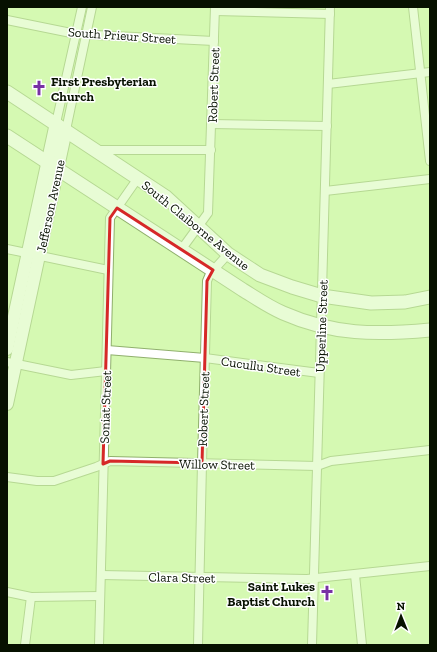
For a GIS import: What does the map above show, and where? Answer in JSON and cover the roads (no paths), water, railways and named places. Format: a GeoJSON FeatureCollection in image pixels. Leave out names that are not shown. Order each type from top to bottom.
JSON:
{"type":"FeatureCollection","features":[{"type":"Feature","properties":{"kind":"main road","name":"South Claiborne Avenue"},"geometry":{"type":"LineString","coordinates":[[7,92],[166,197],[228,254],[260,275],[292,288],[322,296],[371,303],[405,302],[430,297]]}},
{"type":"Feature","properties":{"kind":"main road","name":"South Claiborne Avenue"},"geometry":{"type":"LineString","coordinates":[[7,136],[243,290],[281,312],[321,326],[345,332],[384,334],[430,330]]}},
{"type":"Feature","properties":{"kind":"street","name":"Jefferson Avenue"},"geometry":{"type":"LineString","coordinates":[[7,404],[11,363],[39,256],[58,169],[61,127],[76,34],[82,7]]}},
{"type":"Feature","properties":{"kind":"street","name":"Jefferson Avenue"},"geometry":{"type":"LineString","coordinates":[[7,349],[47,162],[61,127],[92,7]]}},
{"type":"Feature","properties":{"kind":"street"},"geometry":{"type":"LineString","coordinates":[[413,7],[430,161]]}},
{"type":"Feature","properties":{"kind":"street"},"geometry":{"type":"LineString","coordinates":[[215,9],[330,11]]}},
{"type":"Feature","properties":{"kind":"street","name":"Robert Street"},"geometry":{"type":"LineString","coordinates":[[181,250],[208,213],[215,9]]}},
{"type":"Feature","properties":{"kind":"street","name":"Upperline Street"},"geometry":{"type":"LineString","coordinates":[[312,645],[330,11]]}},
{"type":"Feature","properties":{"kind":"street","name":"South Prieur Street"},"geometry":{"type":"LineString","coordinates":[[7,20],[76,34],[214,41]]}},
{"type":"Feature","properties":{"kind":"street"},"geometry":{"type":"LineString","coordinates":[[328,84],[430,72]]}},
{"type":"Feature","properties":{"kind":"street"},"geometry":{"type":"LineString","coordinates":[[211,124],[327,126]]}},
{"type":"Feature","properties":{"kind":"street"},"geometry":{"type":"LineString","coordinates":[[96,150],[211,150]]}},
{"type":"Feature","properties":{"kind":"street","name":"Soniat Street"},"geometry":{"type":"LineString","coordinates":[[99,645],[110,218],[138,178]]}},
{"type":"Feature","properties":{"kind":"street"},"geometry":{"type":"LineString","coordinates":[[326,190],[430,179]]}},
{"type":"Feature","properties":{"kind":"street"},"geometry":{"type":"LineString","coordinates":[[7,249],[108,270]]}},
{"type":"Feature","properties":{"kind":"street"},"geometry":{"type":"LineString","coordinates":[[213,270],[228,254]]}},
{"type":"Feature","properties":{"kind":"street","name":"Robert Street"},"geometry":{"type":"LineString","coordinates":[[198,645],[208,281],[213,270]]}},
{"type":"Feature","properties":{"kind":"street","name":"Cucullu Street"},"geometry":{"type":"LineString","coordinates":[[107,350],[205,358],[319,373]]}},
{"type":"Feature","properties":{"kind":"street"},"geometry":{"type":"LineString","coordinates":[[11,363],[70,375],[106,371]]}},
{"type":"Feature","properties":{"kind":"street","name":"Willow Street"},"geometry":{"type":"LineString","coordinates":[[7,477],[37,481],[54,481],[110,461],[317,466],[331,461],[430,450]]}},
{"type":"Feature","properties":{"kind":"street","name":"Clara Street"},"geometry":{"type":"LineString","coordinates":[[101,575],[307,579],[430,566]]}},
{"type":"Feature","properties":{"kind":"street"},"geometry":{"type":"LineString","coordinates":[[355,575],[362,645]]}},
{"type":"Feature","properties":{"kind":"street"},"geometry":{"type":"LineString","coordinates":[[7,592],[31,597],[100,596]]}},
{"type":"Feature","properties":{"kind":"street"},"geometry":{"type":"LineString","coordinates":[[25,645],[31,597]]}},
{"type":"Feature","properties":{"kind":"place","name":"First Presbyterian Church"},"geometry":{"type":"Point","coordinates":[39,88]}},
{"type":"Feature","properties":{"kind":"place","name":"Saint Lukes Baptist Church"},"geometry":{"type":"Point","coordinates":[327,593]}}]}
